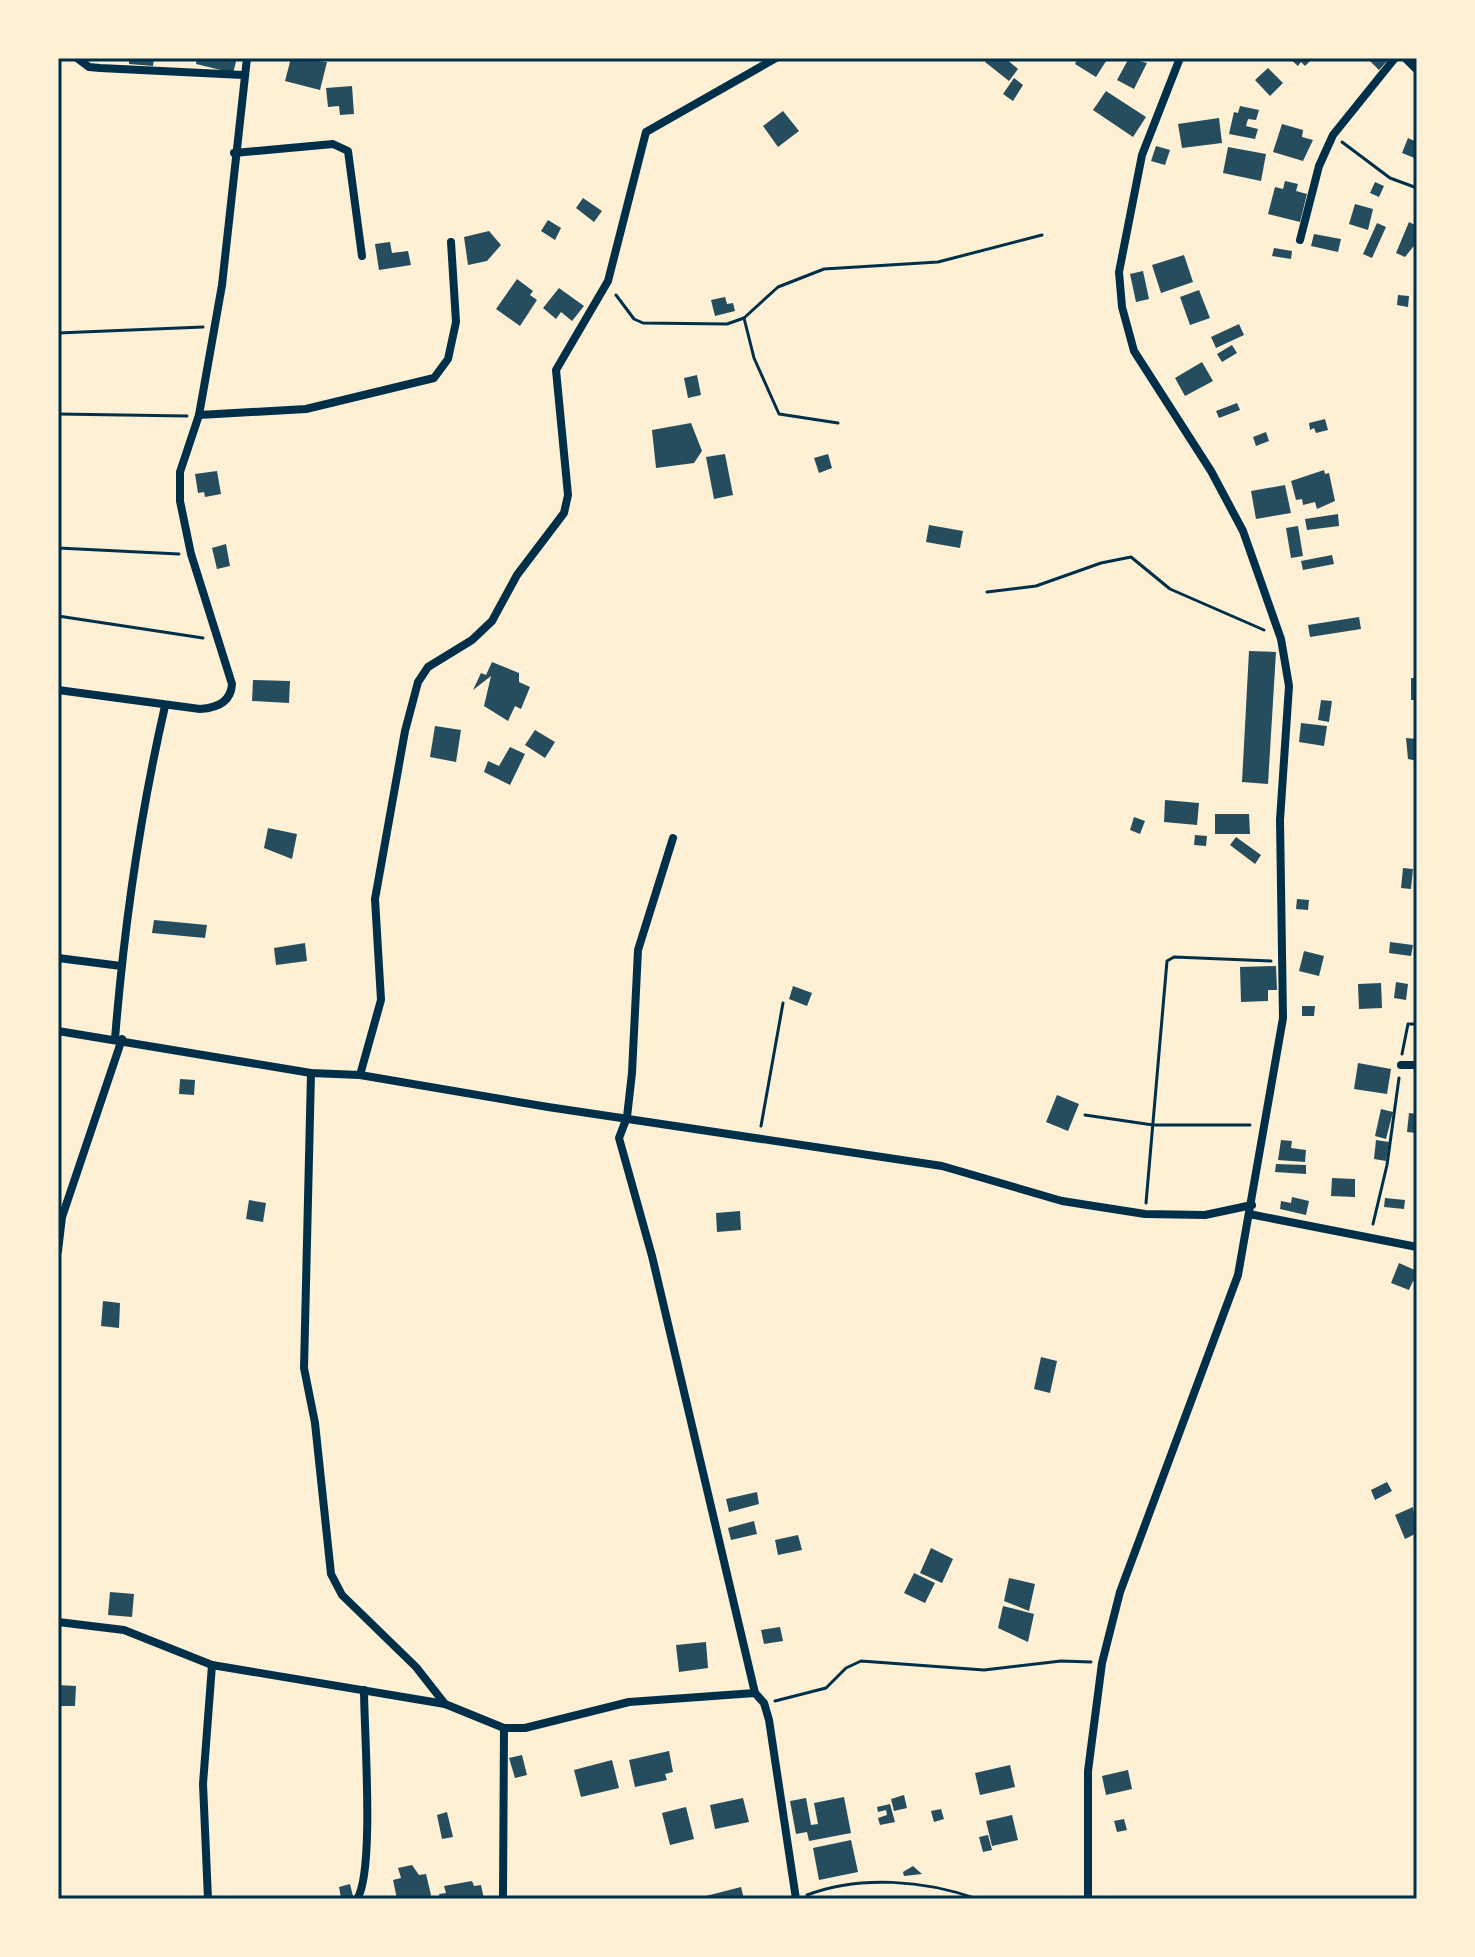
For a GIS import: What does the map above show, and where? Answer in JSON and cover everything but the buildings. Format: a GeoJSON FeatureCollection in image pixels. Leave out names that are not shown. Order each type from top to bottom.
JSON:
{"type":"FeatureCollection","features":[{"type":"Feature","properties":{"kind":"street"},"geometry":{"type":"LineString","coordinates":[[77,58],[89,67],[243,75]]}},
{"type":"Feature","properties":{"kind":"street"},"geometry":{"type":"LineString","coordinates":[[58,690],[165,706],[212,708],[228,698],[232,684],[191,554],[180,501],[180,472],[199,415],[226,257],[234,153],[247,58]]}},
{"type":"Feature","properties":{"kind":"street"},"geometry":{"type":"LineString","coordinates":[[360,1075],[381,1000],[375,899],[405,731],[418,682],[428,667],[472,640],[492,621],[517,575],[564,513],[568,495],[556,370],[608,281],[646,132],[776,58]]}},
{"type":"Feature","properties":{"kind":"street"},"geometry":{"type":"LineString","coordinates":[[1088,1899],[1088,1771],[1102,1663],[1120,1592],[1238,1275],[1283,1018],[1280,820],[1289,686],[1281,639],[1243,531],[1211,471],[1134,351],[1122,307],[1119,272],[1142,155],[1180,58]]}},
{"type":"Feature","properties":{"kind":"street"},"geometry":{"type":"LineString","coordinates":[[1300,240],[1319,166],[1333,135],[1395,58]]}},
{"type":"Feature","properties":{"kind":"street"},"geometry":{"type":"LineString","coordinates":[[1405,58],[1417,70]]}},
{"type":"Feature","properties":{"kind":"street"},"geometry":{"type":"LineString","coordinates":[[234,153],[333,144],[348,151],[362,256]]}},
{"type":"Feature","properties":{"kind":"street"},"geometry":{"type":"LineString","coordinates":[[199,415],[306,409],[434,378],[448,359],[456,322],[451,242]]}},
{"type":"Feature","properties":{"kind":"street"},"geometry":{"type":"LineString","coordinates":[[58,1251],[62,1217],[119,1039],[121,966],[148,782],[165,706]]}},
{"type":"Feature","properties":{"kind":"street"},"geometry":{"type":"LineString","coordinates":[[673,838],[638,950],[627,1117],[619,1138],[652,1256],[755,1693],[764,1703],[796,1899]]}},
{"type":"Feature","properties":{"kind":"street"},"geometry":{"type":"LineString","coordinates":[[58,958],[121,966]]}},
{"type":"Feature","properties":{"kind":"street"},"geometry":{"type":"LineString","coordinates":[[58,1031],[311,1073],[360,1075],[942,1166],[1062,1201],[1145,1214],[1205,1215],[1251,1210],[1370,1239],[1417,1247]]}},
{"type":"Feature","properties":{"kind":"street"},"geometry":{"type":"LineString","coordinates":[[1401,1065],[1417,1065]]}},
{"type":"Feature","properties":{"kind":"street"},"geometry":{"type":"LineString","coordinates":[[311,1073],[304,1368],[315,1423],[331,1574],[342,1595],[416,1667],[445,1704]]}},
{"type":"Feature","properties":{"kind":"street"},"geometry":{"type":"LineString","coordinates":[[58,1622],[124,1630],[212,1665],[445,1704],[504,1728],[525,1728],[629,1702],[755,1693]]}},
{"type":"Feature","properties":{"kind":"street"},"geometry":{"type":"LineString","coordinates":[[208,1899],[203,1784],[212,1665]]}},
{"type":"Feature","properties":{"kind":"street"},"geometry":{"type":"LineString","coordinates":[[357,1899],[364,1885],[364,1690]]}},
{"type":"Feature","properties":{"kind":"street"},"geometry":{"type":"LineString","coordinates":[[503,1899],[504,1728]]}},
{"type":"Feature","properties":{"kind":"path"},"geometry":{"type":"LineString","coordinates":[[1333,135],[1390,178],[1417,188]]}},
{"type":"Feature","properties":{"kind":"path"},"geometry":{"type":"LineString","coordinates":[[608,281],[627,311],[643,323],[727,324],[744,318],[778,287],[824,269],[938,262],[1042,235]]}},
{"type":"Feature","properties":{"kind":"path"},"geometry":{"type":"LineString","coordinates":[[744,318],[754,358],[779,414],[838,423]]}},
{"type":"Feature","properties":{"kind":"path"},"geometry":{"type":"LineString","coordinates":[[58,333],[214,327]]}},
{"type":"Feature","properties":{"kind":"path"},"geometry":{"type":"LineString","coordinates":[[58,414],[199,415]]}},
{"type":"Feature","properties":{"kind":"path"},"geometry":{"type":"LineString","coordinates":[[58,548],[191,554]]}},
{"type":"Feature","properties":{"kind":"path"},"geometry":{"type":"LineString","coordinates":[[987,592],[1036,586],[1101,563],[1131,557],[1170,589],[1281,639]]}},
{"type":"Feature","properties":{"kind":"path"},"geometry":{"type":"LineString","coordinates":[[58,616],[219,640]]}},
{"type":"Feature","properties":{"kind":"path"},"geometry":{"type":"LineString","coordinates":[[1145,1214],[1170,958],[1283,962]]}},
{"type":"Feature","properties":{"kind":"path"},"geometry":{"type":"LineString","coordinates":[[759,1138],[783,1003]]}},
{"type":"Feature","properties":{"kind":"path"},"geometry":{"type":"LineString","coordinates":[[1370,1239],[1387,1165],[1404,1029],[1408,1024],[1417,1024]]}},
{"type":"Feature","properties":{"kind":"path"},"geometry":{"type":"LineString","coordinates":[[1085,1115],[1153,1125],[1266,1125]]}},
{"type":"Feature","properties":{"kind":"path"},"geometry":{"type":"LineString","coordinates":[[764,1703],[826,1688],[846,1668],[861,1661],[984,1670],[1061,1661],[1102,1663]]}},
{"type":"Feature","properties":{"kind":"path"},"geometry":{"type":"LineString","coordinates":[[796,1899],[851,1882],[924,1886],[977,1899]]}}]}
